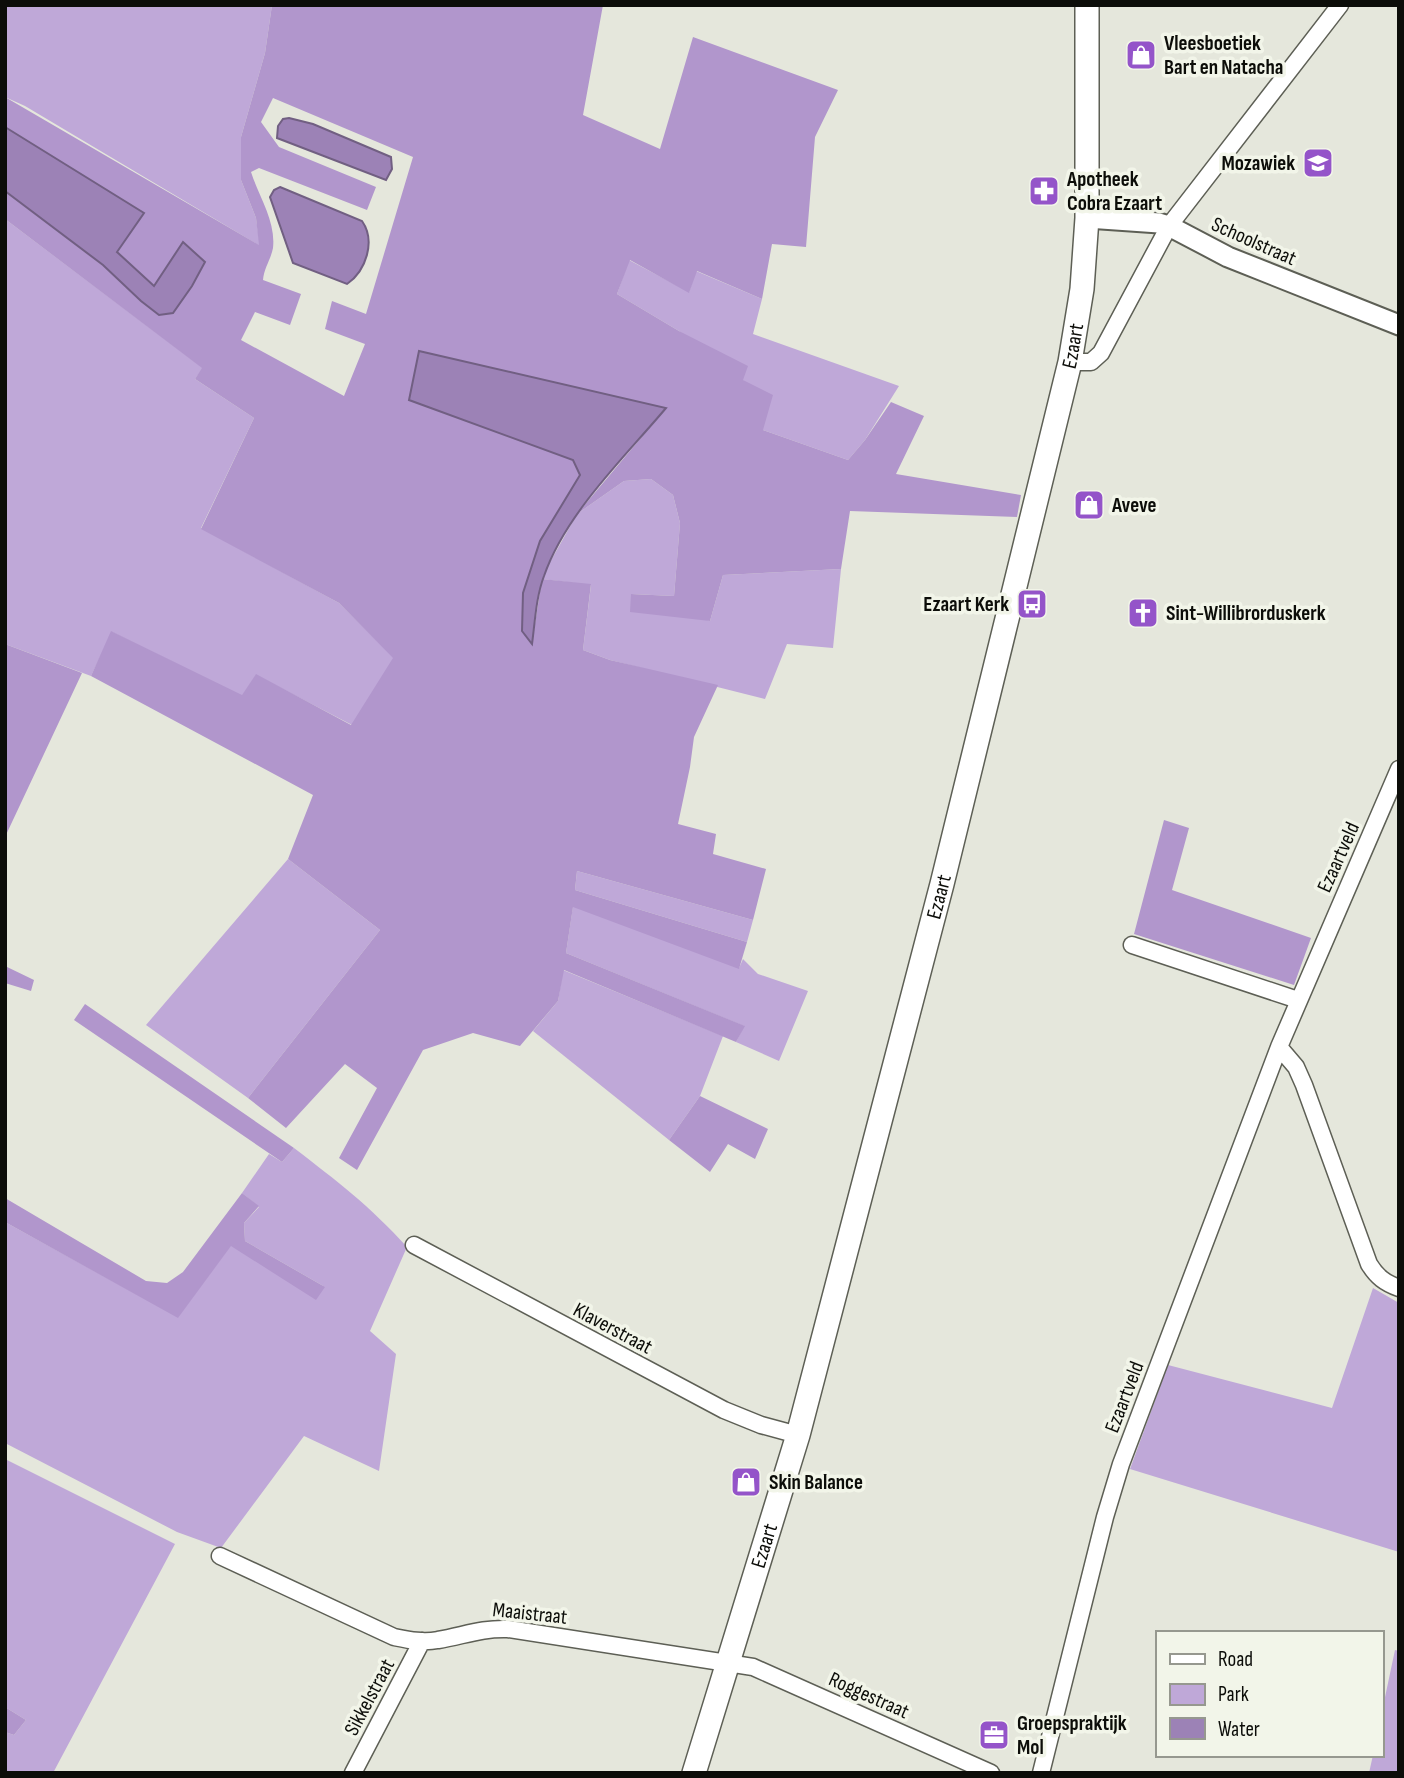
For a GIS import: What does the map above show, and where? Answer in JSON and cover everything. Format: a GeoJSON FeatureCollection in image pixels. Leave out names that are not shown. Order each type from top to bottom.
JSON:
{"type":"FeatureCollection","features":[{"type":"Feature","properties":{"kind":"main road","name":"Ezaart"},"geometry":{"type":"LineString","coordinates":[[694,1773],[798,1434],[942,884],[1070,362],[1082,289],[1087,218],[1087,5]]}},
{"type":"Feature","properties":{"kind":"street"},"geometry":{"type":"LineString","coordinates":[[1070,362],[1091,362],[1101,353],[1169,226],[1340,5]]}},
{"type":"Feature","properties":{"kind":"street","name":"Schoolstraat"},"geometry":{"type":"LineString","coordinates":[[1087,218],[1169,226],[1228,257],[1399,326]]}},
{"type":"Feature","properties":{"kind":"street","name":"Ezaartveld"},"geometry":{"type":"LineString","coordinates":[[1041,1773],[1105,1517],[1121,1464],[1279,1047],[1399,769]]}},
{"type":"Feature","properties":{"kind":"street"},"geometry":{"type":"LineString","coordinates":[[1132,945],[1298,1000]]}},
{"type":"Feature","properties":{"kind":"street"},"geometry":{"type":"LineString","coordinates":[[1279,1047],[1296,1067],[1369,1264],[1376,1275],[1388,1285],[1399,1288]]}},
{"type":"Feature","properties":{"kind":"street","name":"Klaverstraat"},"geometry":{"type":"LineString","coordinates":[[414,1245],[686,1391],[761,1425],[798,1434]]}},
{"type":"Feature","properties":{"kind":"street","name":"Maaistraat"},"geometry":{"type":"LineString","coordinates":[[220,1556],[394,1637],[422,1642],[437,1641],[486,1628],[508,1629],[728,1663]]}},
{"type":"Feature","properties":{"kind":"street","name":"Sikkelstraat"},"geometry":{"type":"LineString","coordinates":[[353,1773],[422,1642]]}},
{"type":"Feature","properties":{"kind":"street","name":"Roggestraat"},"geometry":{"type":"LineString","coordinates":[[728,1663],[753,1667],[990,1773]]}},
{"type":"Feature","properties":{"kind":"green space"},"geometry":{"type":"Polygon","coordinates":[[[5,5],[272,5],[265,53],[241,137],[241,180],[256,218],[260,246],[25,106],[5,97],[5,5]]]}},
{"type":"Feature","properties":{"kind":"green space"},"geometry":{"type":"Polygon","coordinates":[[[5,219],[203,368],[195,379],[254,418],[201,528],[339,603],[394,658],[352,725],[256,675],[242,696],[112,632],[91,676],[5,644],[5,219]]]}},
{"type":"Feature","properties":{"kind":"green space"},"geometry":{"type":"Polygon","coordinates":[[[629,260],[689,292],[696,271],[762,299],[753,334],[899,386],[865,440],[848,460],[763,430],[743,380],[679,331],[617,294],[629,260]]]}},
{"type":"Feature","properties":{"kind":"green space"},"geometry":{"type":"Polygon","coordinates":[[[651,479],[673,495],[680,523],[674,596],[631,594],[710,621],[723,575],[841,569],[833,648],[787,644],[765,699],[610,660],[583,650],[591,585],[542,579],[577,514],[624,481],[651,479]]]}},
{"type":"Feature","properties":{"kind":"green space"},"geometry":{"type":"Polygon","coordinates":[[[288,859],[380,930],[248,1098],[146,1025],[288,859]]]}},
{"type":"Feature","properties":{"kind":"green space"},"geometry":{"type":"Polygon","coordinates":[[[577,871],[753,920],[747,942],[575,890],[577,871]]]}},
{"type":"Feature","properties":{"kind":"green space"},"geometry":{"type":"Polygon","coordinates":[[[573,906],[739,968],[743,959],[758,974],[808,991],[779,1061],[736,1042],[744,1026],[566,953],[573,906]]]}},
{"type":"Feature","properties":{"kind":"green space"},"geometry":{"type":"Polygon","coordinates":[[[563,970],[723,1036],[700,1096],[669,1140],[533,1031],[558,1001],[563,970]]]}},
{"type":"Feature","properties":{"kind":"green space"},"geometry":{"type":"Polygon","coordinates":[[[294,1148],[366,1206],[407,1247],[370,1331],[396,1354],[379,1471],[304,1436],[221,1548],[177,1532],[5,1443],[5,1222],[178,1317],[231,1245],[325,1287],[245,1241],[244,1223],[259,1207],[242,1193],[269,1154],[282,1162],[294,1148]]]}},
{"type":"Feature","properties":{"kind":"green space"},"geometry":{"type":"Polygon","coordinates":[[[1373,1288],[1399,1303],[1399,1552],[1130,1469],[1168,1365],[1332,1408],[1373,1288]]]}},
{"type":"Feature","properties":{"kind":"green space"},"geometry":{"type":"Polygon","coordinates":[[[5,1459],[175,1544],[53,1773],[5,1773],[5,1732],[14,1735],[26,1720],[5,1707],[5,1459]]]}},
{"type":"Feature","properties":{"kind":"green space"},"geometry":{"type":"Polygon","coordinates":[[[1395,1650],[1399,1651],[1399,1773],[1369,1773],[1373,1757],[1383,1757],[1383,1707],[1395,1650]]]}},
{"type":"Feature","properties":{"kind":"shaded area"},"geometry":{"type":"Polygon","coordinates":[[[272,5],[603,5],[583,115],[660,149],[693,37],[838,90],[815,137],[806,247],[772,244],[762,299],[697,271],[689,293],[630,260],[617,294],[679,331],[748,366],[743,380],[773,395],[763,430],[848,460],[891,402],[924,416],[896,474],[1021,495],[1017,517],[850,511],[841,569],[723,575],[710,621],[630,612],[631,594],[674,596],[680,523],[673,495],[651,479],[624,481],[577,514],[666,408],[419,352],[409,400],[573,460],[580,475],[540,541],[532,643],[542,579],[591,584],[583,650],[610,660],[718,685],[694,737],[678,824],[716,834],[713,854],[766,869],[753,920],[577,871],[575,890],[747,942],[739,969],[573,907],[566,953],[745,1026],[736,1042],[564,970],[558,1001],[520,1046],[473,1033],[423,1050],[357,1170],[339,1158],[377,1088],[345,1064],[286,1128],[248,1098],[380,930],[288,859],[313,795],[91,676],[111,631],[242,695],[256,674],[351,725],[393,658],[339,603],[201,529],[254,418],[195,379],[202,368],[5,219],[5,191],[103,265],[159,315],[154,287],[117,252],[144,213],[5,127],[5,97],[259,245],[256,218],[241,180],[241,137],[265,53],[272,5]],[[273,98],[261,122],[279,147],[376,187],[367,210],[259,168],[251,172],[272,228],[273,248],[263,280],[301,294],[290,325],[255,312],[241,340],[344,396],[365,344],[325,329],[332,301],[366,314],[413,157],[273,98]]]}},
{"type":"Feature","properties":{"kind":"shaded area"},"geometry":{"type":"Polygon","coordinates":[[[5,644],[82,673],[5,837],[5,644]]]}},
{"type":"Feature","properties":{"kind":"shaded area"},"geometry":{"type":"Polygon","coordinates":[[[1164,820],[1189,828],[1172,890],[1311,938],[1294,985],[1134,934],[1164,820]]]}},
{"type":"Feature","properties":{"kind":"shaded area"},"geometry":{"type":"Polygon","coordinates":[[[5,966],[34,980],[31,991],[5,983],[5,966]]]}},
{"type":"Feature","properties":{"kind":"shaded area"},"geometry":{"type":"Polygon","coordinates":[[[85,1004],[294,1148],[282,1162],[74,1020],[85,1004]]]}},
{"type":"Feature","properties":{"kind":"shaded area"},"geometry":{"type":"Polygon","coordinates":[[[700,1096],[768,1129],[755,1159],[728,1144],[710,1172],[669,1140],[700,1096]]]}},
{"type":"Feature","properties":{"kind":"shaded area"},"geometry":{"type":"Polygon","coordinates":[[[242,1193],[259,1206],[244,1223],[245,1241],[325,1287],[316,1300],[231,1246],[178,1318],[5,1222],[5,1198],[146,1281],[167,1283],[183,1272],[242,1193]]]}},
{"type":"Feature","properties":{"kind":"shaded area"},"geometry":{"type":"Polygon","coordinates":[[[5,1707],[26,1720],[14,1735],[5,1732],[5,1707]]]}},
{"type":"Feature","properties":{"kind":"water"},"geometry":{"type":"Polygon","coordinates":[[[283,119],[313,124],[391,157],[392,169],[386,180],[277,138],[278,126],[283,119]]]}},
{"type":"Feature","properties":{"kind":"water"},"geometry":{"type":"Polygon","coordinates":[[[5,127],[144,213],[117,252],[154,286],[183,242],[205,262],[173,313],[159,315],[103,265],[5,191],[5,127]]]}},
{"type":"Feature","properties":{"kind":"water"},"geometry":{"type":"Polygon","coordinates":[[[280,187],[362,221],[368,237],[367,255],[364,264],[347,284],[293,263],[270,197],[274,190],[280,187]]]}},
{"type":"Feature","properties":{"kind":"water"},"geometry":{"type":"Polygon","coordinates":[[[419,351],[666,408],[597,487],[566,530],[541,584],[532,644],[522,631],[523,593],[540,541],[580,475],[573,460],[409,400],[419,351]]]}},
{"type":"Feature","properties":{"kind":"place","name":"Vleesboetiek Bart en Natacha"},"geometry":{"type":"Point","coordinates":[1141,55]}},
{"type":"Feature","properties":{"kind":"place","name":"Mozawiek"},"geometry":{"type":"Point","coordinates":[1318,163]}},
{"type":"Feature","properties":{"kind":"place","name":"Apotheek Cobra Ezaart"},"geometry":{"type":"Point","coordinates":[1044,191]}},
{"type":"Feature","properties":{"kind":"place","name":"Aveve"},"geometry":{"type":"Point","coordinates":[1089,505]}},
{"type":"Feature","properties":{"kind":"place","name":"Ezaart Kerk"},"geometry":{"type":"Point","coordinates":[1032,604]}},
{"type":"Feature","properties":{"kind":"place","name":"Sint-Willibrorduskerk"},"geometry":{"type":"Point","coordinates":[1143,613]}},
{"type":"Feature","properties":{"kind":"place","name":"Skin Balance"},"geometry":{"type":"Point","coordinates":[746,1482]}},
{"type":"Feature","properties":{"kind":"place","name":"Groepspraktijk Mol"},"geometry":{"type":"Point","coordinates":[994,1735]}}]}
